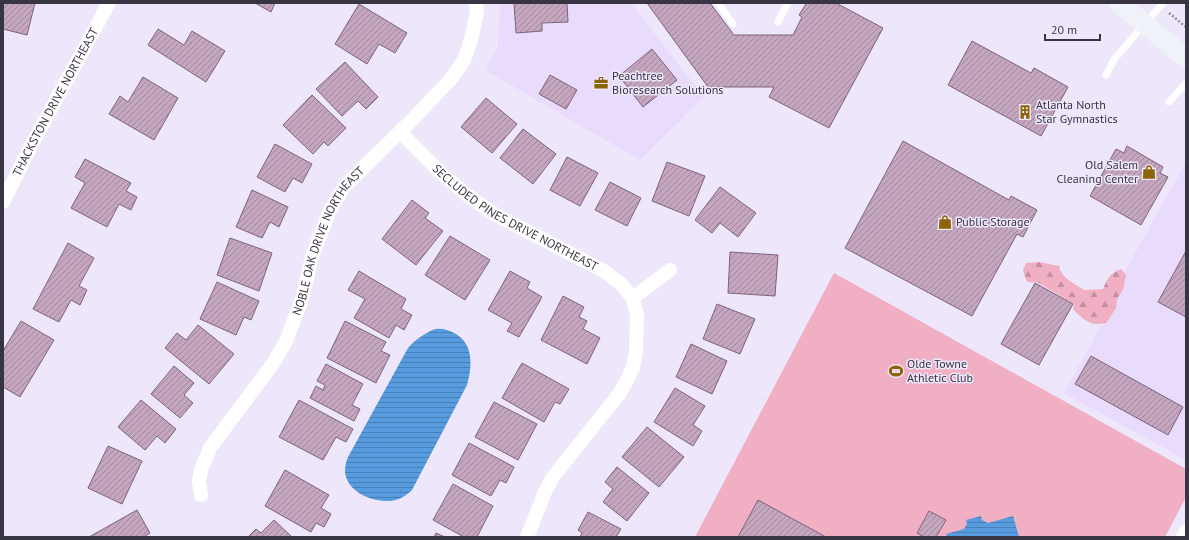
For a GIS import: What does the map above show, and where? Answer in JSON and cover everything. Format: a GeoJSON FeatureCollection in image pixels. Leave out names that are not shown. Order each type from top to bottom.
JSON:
{"type":"FeatureCollection","features":[{"type":"Feature","properties":{"kind":"street","name":"THACKSTON DRIVE NORTHEAST"},"geometry":{"type":"LineString","coordinates":[[3,202],[32,144],[109,3]]}},
{"type":"Feature","properties":{"kind":"street","name":"NOBLE OAK DRIVE NORTHEAST"},"geometry":{"type":"LineString","coordinates":[[201,494],[199,482],[201,470],[210,448],[274,362],[286,341],[302,299],[312,258],[329,212],[344,187],[451,79],[464,60],[471,40],[477,12],[476,3]]}},
{"type":"Feature","properties":{"kind":"street"},"geometry":{"type":"LineString","coordinates":[[1119,3],[1186,58]]}},
{"type":"Feature","properties":{"kind":"street","name":"SECLUDED PINES DRIVE NORTHEAST"},"geometry":{"type":"LineString","coordinates":[[400,132],[442,174],[467,195],[494,214],[604,271],[621,284],[633,298]]}},
{"type":"Feature","properties":{"kind":"street"},"geometry":{"type":"LineString","coordinates":[[527,537],[545,492],[553,477],[618,394],[633,367],[636,351],[636,315],[633,298],[670,270]]}},
{"type":"Feature","properties":{"kind":"street"},"geometry":{"type":"LineString","coordinates":[[1183,537],[1186,531]]}},
{"type":"Feature","properties":{"kind":"lane"},"geometry":{"type":"LineString","coordinates":[[718,3],[733,24]]}},
{"type":"Feature","properties":{"kind":"lane"},"geometry":{"type":"LineString","coordinates":[[778,22],[788,3]]}},
{"type":"Feature","properties":{"kind":"lane"},"geometry":{"type":"LineString","coordinates":[[1106,75],[1115,58],[1163,3]]}},
{"type":"Feature","properties":{"kind":"lane"},"geometry":{"type":"LineString","coordinates":[[1169,102],[1186,83]]}},
{"type":"Feature","properties":{"kind":"shaded area","name":"Peachtree Bioresearch Solutions"},"geometry":{"type":"Polygon","coordinates":[[[499,3],[631,3],[704,97],[640,160],[485,70],[498,45],[500,13],[499,3]]]}},
{"type":"Feature","properties":{"kind":"shaded area"},"geometry":{"type":"Polygon","coordinates":[[[1186,162],[1186,460],[1064,393],[1106,317],[1105,307],[1186,162]]]}},
{"type":"Feature","properties":{"kind":"green space"},"geometry":{"type":"Polygon","coordinates":[[[1039,262],[1059,266],[1065,277],[1084,290],[1103,289],[1109,277],[1121,269],[1126,275],[1123,290],[1117,299],[1116,308],[1107,322],[1094,324],[1087,321],[1073,309],[1074,304],[1037,282],[1028,282],[1023,270],[1026,263],[1039,262]]]}},
{"type":"Feature","properties":{"kind":"green space","name":"Olde Towne Athletic Club"},"geometry":{"type":"Polygon","coordinates":[[[834,273],[1186,469],[1186,497],[1165,537],[695,537],[834,273]]]}},
{"type":"Feature","properties":{"kind":"water"},"geometry":{"type":"Polygon","coordinates":[[[435,329],[448,330],[456,334],[466,344],[470,357],[470,371],[467,385],[412,490],[402,497],[390,501],[368,498],[355,490],[347,479],[345,470],[348,457],[408,348],[428,332],[435,329]]]}},
{"type":"Feature","properties":{"kind":"water"},"geometry":{"type":"Polygon","coordinates":[[[981,516],[982,520],[988,523],[1013,516],[1019,537],[947,537],[946,534],[964,529],[967,524],[966,520],[981,516]]]}},
{"type":"Feature","properties":{"kind":"building"},"geometry":{"type":"Polygon","coordinates":[[[3,3],[35,3],[27,35],[3,29],[3,3]]]}},
{"type":"Feature","properties":{"kind":"building"},"geometry":{"type":"Polygon","coordinates":[[[255,3],[275,3],[271,12],[255,3]]]}},
{"type":"Feature","properties":{"kind":"building"},"geometry":{"type":"Polygon","coordinates":[[[514,3],[567,3],[568,22],[542,23],[542,31],[516,33],[514,3]]]}},
{"type":"Feature","properties":{"kind":"building"},"geometry":{"type":"Polygon","coordinates":[[[647,3],[710,3],[734,35],[793,35],[802,17],[799,15],[806,4],[809,3],[836,3],[883,28],[829,128],[769,97],[774,87],[708,87],[647,3]]]}},
{"type":"Feature","properties":{"kind":"building"},"geometry":{"type":"Polygon","coordinates":[[[359,4],[407,33],[395,53],[379,44],[367,64],[335,44],[359,4]]]}},
{"type":"Feature","properties":{"kind":"building"},"geometry":{"type":"Polygon","coordinates":[[[158,29],[184,45],[192,31],[225,51],[206,82],[148,45],[158,29]]]}},
{"type":"Feature","properties":{"kind":"building","name":"Atlanta North Star Gymnastics"},"geometry":{"type":"Polygon","coordinates":[[[972,41],[1031,73],[1034,68],[1068,87],[1041,136],[948,85],[972,41]]]}},
{"type":"Feature","properties":{"kind":"building"},"geometry":{"type":"Polygon","coordinates":[[[652,49],[677,80],[643,107],[619,76],[652,49]]]}},
{"type":"Feature","properties":{"kind":"building"},"geometry":{"type":"Polygon","coordinates":[[[345,62],[378,97],[366,109],[358,101],[342,116],[316,89],[345,62]]]}},
{"type":"Feature","properties":{"kind":"building"},"geometry":{"type":"Polygon","coordinates":[[[550,75],[577,90],[566,109],[539,94],[550,75]]]}},
{"type":"Feature","properties":{"kind":"building"},"geometry":{"type":"Polygon","coordinates":[[[143,77],[178,98],[154,140],[109,114],[120,96],[128,102],[143,77]]]}},
{"type":"Feature","properties":{"kind":"building"},"geometry":{"type":"Polygon","coordinates":[[[312,95],[346,128],[328,146],[324,142],[313,154],[283,125],[312,95]]]}},
{"type":"Feature","properties":{"kind":"building"},"geometry":{"type":"Polygon","coordinates":[[[486,98],[517,124],[492,153],[461,127],[486,98]]]}},
{"type":"Feature","properties":{"kind":"building"},"geometry":{"type":"Polygon","coordinates":[[[523,129],[556,154],[533,184],[500,158],[523,129]]]}},
{"type":"Feature","properties":{"kind":"building","name":"Public Storage"},"geometry":{"type":"Polygon","coordinates":[[[903,141],[1009,200],[1011,196],[1037,210],[1023,237],[1017,234],[972,316],[845,248],[903,141]]]}},
{"type":"Feature","properties":{"kind":"building"},"geometry":{"type":"Polygon","coordinates":[[[275,144],[312,164],[302,183],[293,178],[285,192],[257,177],[275,144]]]}},
{"type":"Feature","properties":{"kind":"building"},"geometry":{"type":"Polygon","coordinates":[[[1127,146],[1163,167],[1160,173],[1168,177],[1141,225],[1090,196],[1116,149],[1124,153],[1127,146]]]}},
{"type":"Feature","properties":{"kind":"building"},"geometry":{"type":"Polygon","coordinates":[[[567,157],[598,173],[580,206],[550,190],[567,157]]]}},
{"type":"Feature","properties":{"kind":"building"},"geometry":{"type":"Polygon","coordinates":[[[85,159],[131,183],[126,191],[137,197],[131,210],[119,204],[107,227],[71,208],[85,183],[75,177],[85,159]]]}},
{"type":"Feature","properties":{"kind":"building"},"geometry":{"type":"Polygon","coordinates":[[[667,162],[705,176],[689,216],[652,201],[667,162]]]}},
{"type":"Feature","properties":{"kind":"building"},"geometry":{"type":"Polygon","coordinates":[[[610,182],[641,198],[627,226],[595,210],[610,182]]]}},
{"type":"Feature","properties":{"kind":"building"},"geometry":{"type":"Polygon","coordinates":[[[720,187],[756,213],[738,237],[720,223],[712,233],[695,220],[720,187]]]}},
{"type":"Feature","properties":{"kind":"building"},"geometry":{"type":"Polygon","coordinates":[[[252,190],[288,207],[279,227],[270,222],[262,238],[236,227],[252,190]]]}},
{"type":"Feature","properties":{"kind":"building"},"geometry":{"type":"Polygon","coordinates":[[[412,200],[429,213],[425,218],[443,231],[416,265],[382,239],[412,200]]]}},
{"type":"Feature","properties":{"kind":"building"},"geometry":{"type":"Polygon","coordinates":[[[450,236],[490,260],[465,300],[425,275],[450,236]]]}},
{"type":"Feature","properties":{"kind":"building"},"geometry":{"type":"Polygon","coordinates":[[[230,238],[272,253],[259,291],[217,275],[230,238]]]}},
{"type":"Feature","properties":{"kind":"building"},"geometry":{"type":"Polygon","coordinates":[[[68,243],[94,258],[79,286],[87,290],[80,305],[71,300],[59,322],[33,309],[68,243]]]}},
{"type":"Feature","properties":{"kind":"building"},"geometry":{"type":"Polygon","coordinates":[[[1186,251],[1186,317],[1158,302],[1186,251]]]}},
{"type":"Feature","properties":{"kind":"building"},"geometry":{"type":"Polygon","coordinates":[[[730,252],[778,255],[775,296],[728,293],[730,252]]]}},
{"type":"Feature","properties":{"kind":"building"},"geometry":{"type":"Polygon","coordinates":[[[359,271],[406,299],[401,309],[412,315],[404,330],[396,325],[389,338],[354,318],[365,299],[348,290],[359,271]]]}},
{"type":"Feature","properties":{"kind":"building"},"geometry":{"type":"Polygon","coordinates":[[[510,271],[530,282],[527,288],[542,297],[519,337],[507,331],[512,323],[488,310],[510,271]]]}},
{"type":"Feature","properties":{"kind":"building"},"geometry":{"type":"Polygon","coordinates":[[[217,282],[259,301],[251,320],[244,317],[236,335],[200,319],[217,282]]]}},
{"type":"Feature","properties":{"kind":"building"},"geometry":{"type":"Polygon","coordinates":[[[1035,283],[1073,304],[1039,365],[1001,344],[1035,283]]]}},
{"type":"Feature","properties":{"kind":"building"},"geometry":{"type":"Polygon","coordinates":[[[563,296],[584,307],[579,317],[587,321],[583,329],[600,338],[587,364],[541,340],[563,296]]]}},
{"type":"Feature","properties":{"kind":"building"},"geometry":{"type":"Polygon","coordinates":[[[717,304],[755,319],[740,354],[703,339],[717,304]]]}},
{"type":"Feature","properties":{"kind":"building"},"geometry":{"type":"Polygon","coordinates":[[[21,321],[54,340],[20,397],[3,387],[3,351],[21,321]]]}},
{"type":"Feature","properties":{"kind":"building"},"geometry":{"type":"Polygon","coordinates":[[[345,321],[386,342],[381,351],[390,355],[376,383],[327,358],[345,321]]]}},
{"type":"Feature","properties":{"kind":"building"},"geometry":{"type":"Polygon","coordinates":[[[198,325],[234,354],[209,384],[165,348],[177,333],[186,340],[198,325]]]}},
{"type":"Feature","properties":{"kind":"building"},"geometry":{"type":"Polygon","coordinates":[[[691,344],[727,361],[712,394],[676,377],[691,344]]]}},
{"type":"Feature","properties":{"kind":"building"},"geometry":{"type":"Polygon","coordinates":[[[1091,356],[1183,407],[1168,435],[1075,384],[1091,356]]]}},
{"type":"Feature","properties":{"kind":"building"},"geometry":{"type":"Polygon","coordinates":[[[522,363],[569,389],[560,404],[555,402],[544,422],[502,398],[522,363]]]}},
{"type":"Feature","properties":{"kind":"building"},"geometry":{"type":"Polygon","coordinates":[[[326,364],[363,384],[352,405],[360,409],[354,421],[310,398],[316,386],[323,390],[325,385],[317,381],[326,364]]]}},
{"type":"Feature","properties":{"kind":"building"},"geometry":{"type":"Polygon","coordinates":[[[174,366],[194,383],[184,395],[193,403],[180,418],[151,394],[174,366]]]}},
{"type":"Feature","properties":{"kind":"building"},"geometry":{"type":"Polygon","coordinates":[[[675,388],[705,406],[693,425],[702,431],[693,446],[654,422],[675,388]]]}},
{"type":"Feature","properties":{"kind":"building"},"geometry":{"type":"Polygon","coordinates":[[[141,400],[176,429],[165,443],[157,436],[145,450],[118,427],[141,400]]]}},
{"type":"Feature","properties":{"kind":"building"},"geometry":{"type":"Polygon","coordinates":[[[299,400],[353,429],[346,442],[336,437],[323,460],[279,437],[299,400]]]}},
{"type":"Feature","properties":{"kind":"building"},"geometry":{"type":"Polygon","coordinates":[[[494,402],[537,424],[518,460],[475,437],[494,402]]]}},
{"type":"Feature","properties":{"kind":"building"},"geometry":{"type":"Polygon","coordinates":[[[647,427],[684,457],[659,487],[622,457],[647,427]]]}},
{"type":"Feature","properties":{"kind":"building"},"geometry":{"type":"Polygon","coordinates":[[[469,443],[514,467],[506,483],[500,480],[491,496],[452,475],[469,443]]]}},
{"type":"Feature","properties":{"kind":"building"},"geometry":{"type":"Polygon","coordinates":[[[108,446],[142,461],[122,504],[88,488],[108,446]]]}},
{"type":"Feature","properties":{"kind":"building"},"geometry":{"type":"Polygon","coordinates":[[[617,467],[649,493],[627,521],[603,502],[613,489],[605,482],[617,467]]]}},
{"type":"Feature","properties":{"kind":"building"},"geometry":{"type":"Polygon","coordinates":[[[285,470],[329,495],[321,508],[331,514],[324,527],[316,523],[311,532],[265,506],[285,470]]]}},
{"type":"Feature","properties":{"kind":"building"},"geometry":{"type":"Polygon","coordinates":[[[453,484],[493,506],[477,537],[464,537],[433,520],[453,484]]]}},
{"type":"Feature","properties":{"kind":"building"},"geometry":{"type":"Polygon","coordinates":[[[758,500],[826,537],[738,537],[758,500]]]}},
{"type":"Feature","properties":{"kind":"building"},"geometry":{"type":"Polygon","coordinates":[[[137,510],[150,533],[145,537],[89,537],[137,510]]]}},
{"type":"Feature","properties":{"kind":"building"},"geometry":{"type":"Polygon","coordinates":[[[929,511],[946,520],[936,537],[924,537],[917,533],[929,511]]]}},
{"type":"Feature","properties":{"kind":"building"},"geometry":{"type":"Polygon","coordinates":[[[588,512],[621,529],[616,537],[580,537],[582,533],[578,530],[588,512]]]}},
{"type":"Feature","properties":{"kind":"building"},"geometry":{"type":"Polygon","coordinates":[[[274,520],[292,537],[248,537],[256,529],[261,533],[274,520]]]}},
{"type":"Feature","properties":{"kind":"building"},"geometry":{"type":"Polygon","coordinates":[[[436,533],[445,537],[434,537],[436,533]]]}},
{"type":"Feature","properties":{"kind":"place","name":"Peachtree Bioresearch Solutions"},"geometry":{"type":"Point","coordinates":[601,83]}},
{"type":"Feature","properties":{"kind":"place","name":"Atlanta North Star Gymnastics"},"geometry":{"type":"Point","coordinates":[1025,112]}},
{"type":"Feature","properties":{"kind":"place","name":"Old Salem Cleaning Center"},"geometry":{"type":"Point","coordinates":[1149,172]}},
{"type":"Feature","properties":{"kind":"place","name":"Public Storage"},"geometry":{"type":"Point","coordinates":[945,222]}},
{"type":"Feature","properties":{"kind":"place","name":"Olde Towne Athletic Club"},"geometry":{"type":"Point","coordinates":[896,371]}}]}
